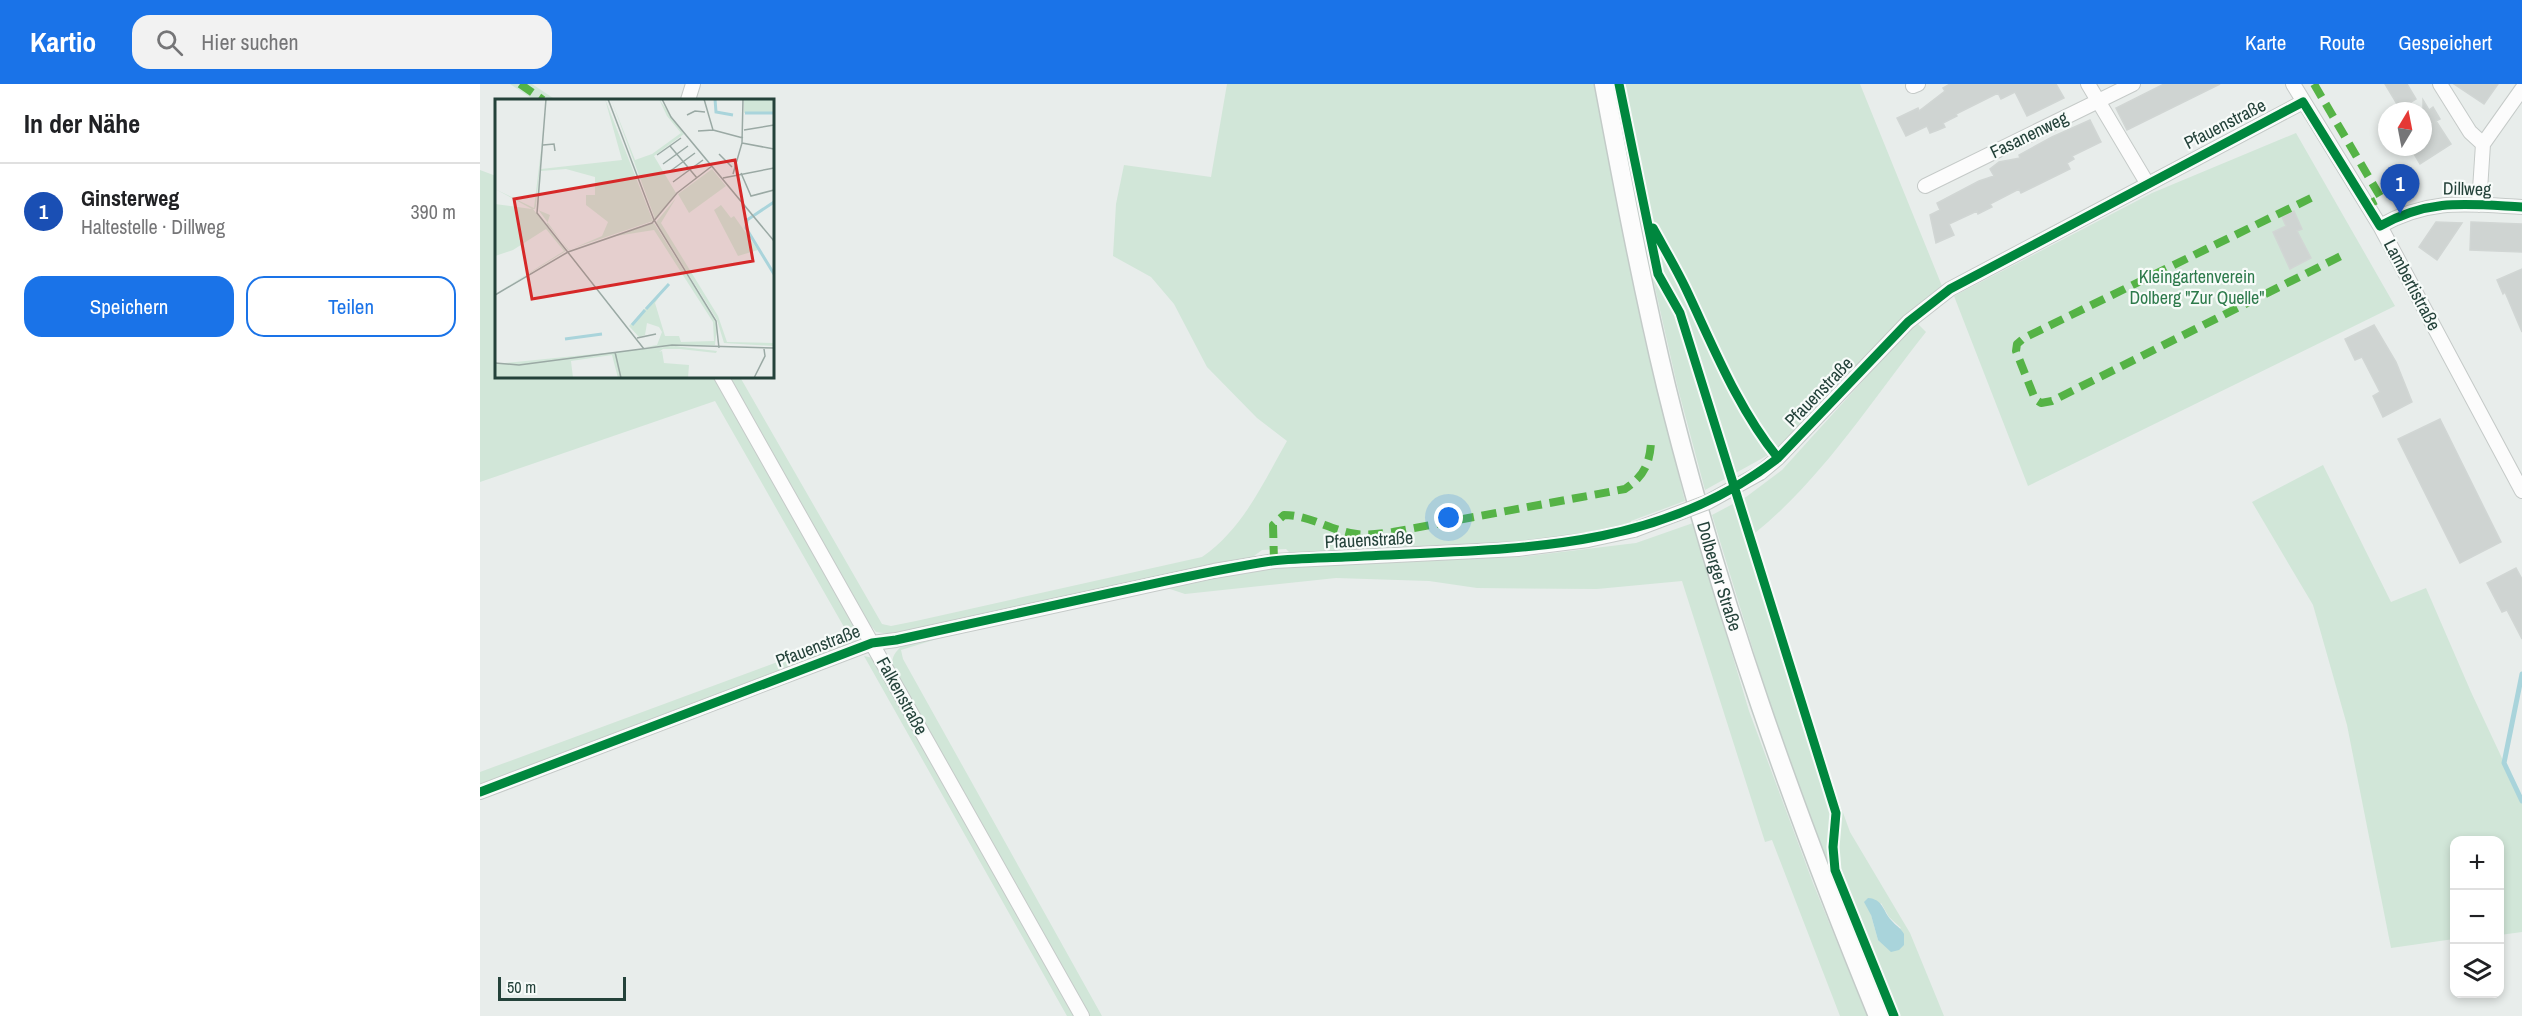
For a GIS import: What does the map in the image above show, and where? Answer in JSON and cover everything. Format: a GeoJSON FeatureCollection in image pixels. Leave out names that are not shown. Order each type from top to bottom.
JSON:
{"type":"FeatureCollection","features":[{"type":"Feature","properties":{"kind":"main road","name":"Dolberger Straße"},"geometry":{"type":"LineString","coordinates":[[1604,84],[1641,273],[1667,387],[1719,575],[1758,702],[1821,877],[1878,1016]]}},
{"type":"Feature","properties":{"kind":"street"},"geometry":{"type":"LineString","coordinates":[[688,99],[693,84]]}},
{"type":"Feature","properties":{"kind":"street"},"geometry":{"type":"LineString","coordinates":[[2088,84],[2147,183]]}},
{"type":"Feature","properties":{"kind":"street","name":"Fasanenweg"},"geometry":{"type":"LineString","coordinates":[[1925,186],[2133,84]]}},
{"type":"Feature","properties":{"kind":"street","name":"Lambertistraße"},"geometry":{"type":"LineString","coordinates":[[2293,84],[2380,226],[2522,491]]}},
{"type":"Feature","properties":{"kind":"street"},"geometry":{"type":"LineString","coordinates":[[2440,84],[2470,132],[2483,144]]}},
{"type":"Feature","properties":{"kind":"street"},"geometry":{"type":"LineString","coordinates":[[2479,205],[2483,144],[2522,88]]}},
{"type":"Feature","properties":{"kind":"street","name":"Pfauenstraße"},"geometry":{"type":"LineString","coordinates":[[480,792],[872,643],[896,640],[1214,571],[1274,561],[1518,549],[1588,540],[1634,530],[1708,502],[1760,473],[1778,458],[1908,322],[1950,289],[2303,102]]}},
{"type":"Feature","properties":{"kind":"street","name":"Dillweg"},"geometry":{"type":"LineString","coordinates":[[2380,226],[2400,214],[2431,205],[2522,207]]}},
{"type":"Feature","properties":{"kind":"street","name":"Falkenstraße"},"geometry":{"type":"LineString","coordinates":[[722,378],[1082,1016]]}},
{"type":"Feature","properties":{"kind":"green space"},"geometry":{"type":"Polygon","coordinates":[[[510,84],[532,84],[554,99],[532,99],[510,84]]]}},
{"type":"Feature","properties":{"kind":"green space"},"geometry":{"type":"Polygon","coordinates":[[[1227,84],[1594,84],[1644,337],[1685,501],[1631,521],[1631,526],[1548,541],[1291,554],[1286,549],[1262,550],[1250,559],[897,635],[876,632],[867,621],[728,378],[741,378],[882,624],[891,626],[916,621],[1202,557],[1216,546],[1241,519],[1287,441],[1257,418],[1207,367],[1174,304],[1151,277],[1113,256],[1116,204],[1124,165],[1211,177],[1227,84]]]}},
{"type":"Feature","properties":{"kind":"green space"},"geometry":{"type":"Polygon","coordinates":[[[1624,84],[1860,84],[1942,286],[1902,318],[1779,449],[1705,490],[1677,385],[1653,279],[1664,276],[1646,201],[1624,84]]]}},
{"type":"Feature","properties":{"kind":"green space","name":"Kleingartenverein Dolberg \"Zur Quelle\""},"geometry":{"type":"Polygon","coordinates":[[[2296,133],[2395,306],[2028,486],[1954,296],[2152,193],[2296,133]]]}},
{"type":"Feature","properties":{"kind":"green space"},"geometry":{"type":"Polygon","coordinates":[[[480,170],[495,176],[495,378],[716,378],[857,625],[853,641],[842,650],[480,787],[480,772],[834,641],[844,627],[715,401],[480,482],[480,170]]]}},
{"type":"Feature","properties":{"kind":"green space"},"geometry":{"type":"Polygon","coordinates":[[[1918,324],[1926,332],[1825,463],[1780,511],[1755,533],[1810,721],[1850,832],[1910,933],[1944,1016],[1898,1016],[1841,877],[1832,880],[1768,699],[1712,515],[1746,497],[1782,470],[1907,332],[1918,324]],[[1881,903],[1871,915],[1878,940],[1901,928],[1889,917],[1881,903]]]}},
{"type":"Feature","properties":{"kind":"green space"},"geometry":{"type":"Polygon","coordinates":[[[2323,465],[2391,602],[2426,588],[2522,801],[2522,932],[2504,934],[2504,836],[2450,836],[2450,940],[2391,948],[2347,725],[2313,605],[2252,502],[2323,465]]]}},
{"type":"Feature","properties":{"kind":"green space"},"geometry":{"type":"Polygon","coordinates":[[[1693,523],[1749,711],[1813,883],[1867,1016],[1840,1016],[1772,840],[1765,842],[1682,581],[1597,589],[1477,588],[1429,581],[1336,578],[1185,594],[1164,587],[1242,572],[1281,568],[1346,563],[1519,557],[1636,543],[1693,523]]]}},
{"type":"Feature","properties":{"kind":"green space"},"geometry":{"type":"Polygon","coordinates":[[[966,630],[901,650],[903,659],[1102,1016],[1087,1016],[893,669],[893,658],[898,650],[907,643],[966,630]]]}},
{"type":"Feature","properties":{"kind":"green space"},"geometry":{"type":"Polygon","coordinates":[[[864,656],[873,658],[1076,1016],[1067,1016],[864,656]]]}},
{"type":"Feature","properties":{"kind":"water"},"geometry":{"type":"Polygon","coordinates":[[[1868,898],[1880,903],[1891,920],[1903,932],[1904,945],[1899,950],[1891,952],[1878,940],[1871,915],[1864,902],[1868,898]]]}},
{"type":"Feature","properties":{"kind":"building"},"geometry":{"type":"Polygon","coordinates":[[[1950,84],[2056,84],[2064,98],[2027,116],[2015,92],[2001,99],[1998,93],[1956,114],[1957,116],[1943,123],[1945,127],[1930,133],[1927,126],[1906,136],[1897,118],[1918,108],[1919,111],[1945,91],[1943,88],[1950,84]]]}},
{"type":"Feature","properties":{"kind":"building"},"geometry":{"type":"Polygon","coordinates":[[[2164,84],[2220,84],[2127,130],[2116,108],[2164,84]]]}},
{"type":"Feature","properties":{"kind":"building"},"geometry":{"type":"Polygon","coordinates":[[[2385,84],[2407,84],[2416,99],[2411,102],[2396,102],[2385,84]]]}},
{"type":"Feature","properties":{"kind":"building"},"geometry":{"type":"Polygon","coordinates":[[[2454,84],[2498,84],[2484,104],[2454,84]]]}},
{"type":"Feature","properties":{"kind":"building"},"geometry":{"type":"Polygon","coordinates":[[[2433,107],[2440,119],[2436,121],[2451,144],[2420,164],[2415,156],[2432,156],[2433,107]]]}},
{"type":"Feature","properties":{"kind":"building"},"geometry":{"type":"Polygon","coordinates":[[[2090,120],[2101,142],[2072,156],[2074,159],[2067,163],[2070,169],[2021,193],[2019,189],[1990,204],[1992,207],[1978,214],[1977,211],[1949,224],[1954,235],[1936,243],[1930,215],[1940,210],[1937,203],[1979,181],[1994,176],[1990,169],[1999,162],[2020,158],[2019,155],[2052,137],[2090,120]]]}},
{"type":"Feature","properties":{"kind":"building"},"geometry":{"type":"Polygon","coordinates":[[[2294,211],[2302,229],[2297,231],[2311,258],[2290,269],[2273,232],[2286,226],[2282,217],[2294,211]]]}},
{"type":"Feature","properties":{"kind":"building"},"geometry":{"type":"Polygon","coordinates":[[[2436,222],[2462,223],[2437,260],[2419,247],[2436,222]]]}},
{"type":"Feature","properties":{"kind":"building"},"geometry":{"type":"Polygon","coordinates":[[[2471,222],[2522,224],[2522,252],[2470,250],[2471,222]]]}},
{"type":"Feature","properties":{"kind":"building"},"geometry":{"type":"Polygon","coordinates":[[[2522,269],[2522,332],[2505,292],[2503,294],[2497,280],[2522,269]]]}},
{"type":"Feature","properties":{"kind":"building"},"geometry":{"type":"Polygon","coordinates":[[[2374,325],[2396,362],[2412,402],[2383,417],[2373,396],[2380,392],[2362,357],[2355,360],[2345,339],[2374,325]]]}},
{"type":"Feature","properties":{"kind":"building"},"geometry":{"type":"Polygon","coordinates":[[[2440,419],[2501,542],[2460,563],[2398,439],[2440,419]]]}},
{"type":"Feature","properties":{"kind":"building"},"geometry":{"type":"Polygon","coordinates":[[[2516,568],[2522,579],[2522,639],[2507,610],[2502,612],[2487,583],[2516,568]]]}},
{"type":"Feature","properties":{"kind":"waterway"},"geometry":{"type":"LineString","coordinates":[[2522,674],[2504,763],[2522,801]]}},
{"type":"Feature","properties":{"kind":"marked path"},"geometry":{"type":"LineString","coordinates":[[520,84],[542,99]]}},
{"type":"Feature","properties":{"kind":"marked path"},"geometry":{"type":"LineString","coordinates":[[2314,84],[2381,198],[2367,205]]}},
{"type":"Feature","properties":{"kind":"marked path"},"geometry":{"type":"LineString","coordinates":[[2311,198],[2024,338],[2017,344],[2016,351],[2035,399],[2041,403],[2052,401],[2341,256]]}},
{"type":"Feature","properties":{"kind":"marked path"},"geometry":{"type":"LineString","coordinates":[[1274,561],[1273,525],[1284,515],[1301,517],[1350,533],[1376,534],[1625,489],[1641,475],[1649,457],[1651,442]]}},
{"type":"Feature","properties":{"kind":"cycle path"},"geometry":{"type":"LineString","coordinates":[[1619,84],[1658,274],[1680,313],[1836,813],[1833,847],[1835,870],[1894,1016]]}},
{"type":"Feature","properties":{"kind":"cycle path"},"geometry":{"type":"LineString","coordinates":[[480,792],[872,643],[896,640],[1174,579],[1272,561],[1515,548],[1571,541],[1625,530],[1678,514],[1729,490],[1778,458],[1908,322],[1950,289],[2303,102],[2380,226],[2398,217],[2432,207],[2466,204],[2522,207]]}},
{"type":"Feature","properties":{"kind":"cycle path"},"geometry":{"type":"LineString","coordinates":[[1653,228],[1682,281],[1738,398],[1778,458]]}},
{"type":"Feature","properties":{"kind":"place","name":"Ginsterweg"},"geometry":{"type":"Point","coordinates":[2400,214]}}]}
